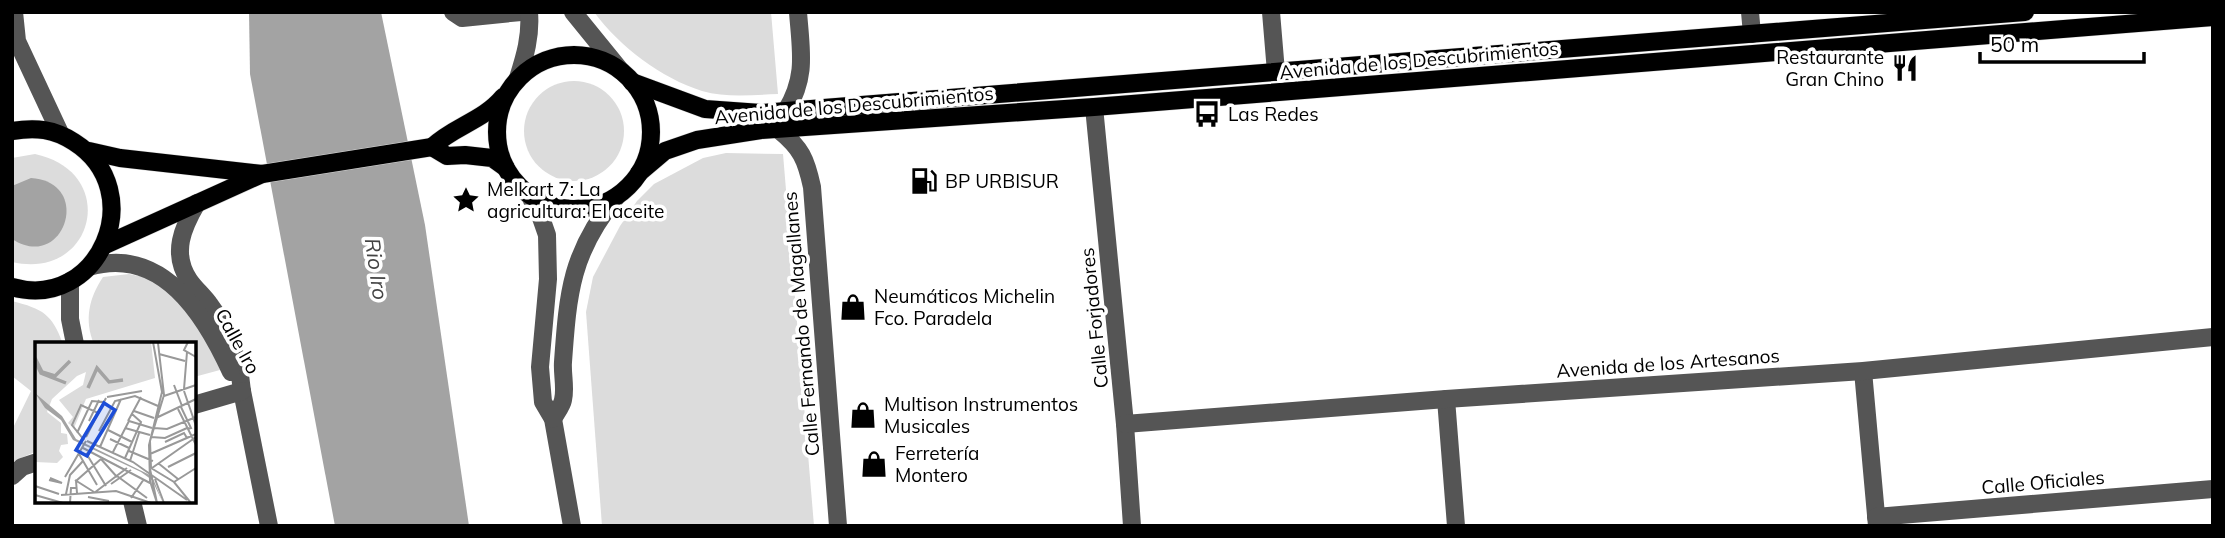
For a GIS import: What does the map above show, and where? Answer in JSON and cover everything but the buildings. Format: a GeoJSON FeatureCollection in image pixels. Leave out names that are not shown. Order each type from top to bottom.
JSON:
{"type":"FeatureCollection","features":[{"type":"Feature","properties":{"kind":"main road","name":"Avenida de los Descubrimientos"},"geometry":{"type":"LineString","coordinates":[[626,77],[705,109],[761,113],[2025,12]]}},
{"type":"Feature","properties":{"kind":"main road","name":"Avenida de los Descubrimientos"},"geometry":{"type":"LineString","coordinates":[[639,173],[665,151],[725,134],[2213,17]]}},
{"type":"Feature","properties":{"kind":"main road"},"geometry":{"type":"LineString","coordinates":[[105,245],[262,174],[432,146],[446,134],[489,112],[513,85],[545,60],[560,56],[592,57],[607,63],[626,77],[645,103],[650,143],[639,173],[617,196],[587,208],[555,206],[527,192],[506,168],[500,153],[498,121],[513,85]]}},
{"type":"Feature","properties":{"kind":"main road"},"geometry":{"type":"LineString","coordinates":[[12,131],[44,129],[60,133],[89,151],[120,158],[262,174]]}},
{"type":"Feature","properties":{"kind":"main road"},"geometry":{"type":"LineString","coordinates":[[432,146],[447,156],[492,158],[506,168]]}},
{"type":"Feature","properties":{"kind":"main road"},"geometry":{"type":"LineString","coordinates":[[12,287],[37,290],[70,281],[89,267],[105,245],[113,213],[111,196],[107,179],[89,151]]}},
{"type":"Feature","properties":{"kind":"street"},"geometry":{"type":"LineString","coordinates":[[12,67],[17,41],[14,12]]}},
{"type":"Feature","properties":{"kind":"street"},"geometry":{"type":"LineString","coordinates":[[453,12],[462,18],[521,12]]}},
{"type":"Feature","properties":{"kind":"street"},"geometry":{"type":"LineString","coordinates":[[513,85],[528,48],[529,12]]}},
{"type":"Feature","properties":{"kind":"street"},"geometry":{"type":"LineString","coordinates":[[573,12],[626,77]]}},
{"type":"Feature","properties":{"kind":"street"},"geometry":{"type":"LineString","coordinates":[[786,111],[797,93],[802,75],[798,12]]}},
{"type":"Feature","properties":{"kind":"street"},"geometry":{"type":"LineString","coordinates":[[1271,12],[1276,72]]}},
{"type":"Feature","properties":{"kind":"street"},"geometry":{"type":"LineString","coordinates":[[1750,12],[1752,34]]}},
{"type":"Feature","properties":{"kind":"street"},"geometry":{"type":"LineString","coordinates":[[17,41],[60,133]]}},
{"type":"Feature","properties":{"kind":"street","name":"Calle Forjadores"},"geometry":{"type":"LineString","coordinates":[[1094,107],[1125,424],[1132,526]]}},
{"type":"Feature","properties":{"kind":"street","name":"Calle Fernando de Magallanes"},"geometry":{"type":"LineString","coordinates":[[779,130],[795,144],[806,161],[812,187],[838,526]]}},
{"type":"Feature","properties":{"kind":"street"},"geometry":{"type":"LineString","coordinates":[[527,192],[539,212],[547,235],[548,279],[540,367],[543,402],[553,419],[572,526]]}},
{"type":"Feature","properties":{"kind":"street"},"geometry":{"type":"LineString","coordinates":[[553,419],[564,400],[563,366],[570,286],[578,261],[599,217],[617,196]]}},
{"type":"Feature","properties":{"kind":"street","name":"Calle Iro"},"geometry":{"type":"LineString","coordinates":[[197,203],[181,231],[180,258],[187,278],[211,305],[231,343],[240,369],[269,526]]}},
{"type":"Feature","properties":{"kind":"street","name":"Calle Iro"},"geometry":{"type":"LineString","coordinates":[[89,267],[114,261],[135,263],[160,275],[198,311],[242,391]]}},
{"type":"Feature","properties":{"kind":"street"},"geometry":{"type":"LineString","coordinates":[[70,281],[70,318],[75,342]]}},
{"type":"Feature","properties":{"kind":"street","name":"Avenida de los Artesanos"},"geometry":{"type":"LineString","coordinates":[[1125,424],[1863,371],[2213,337]]}},
{"type":"Feature","properties":{"kind":"street"},"geometry":{"type":"LineString","coordinates":[[1863,371],[1876,521]]}},
{"type":"Feature","properties":{"kind":"street","name":"Calle Iro"},"geometry":{"type":"LineString","coordinates":[[196,404],[242,391]]}},
{"type":"Feature","properties":{"kind":"street"},"geometry":{"type":"LineString","coordinates":[[1446,399],[1456,526]]}},
{"type":"Feature","properties":{"kind":"street"},"geometry":{"type":"LineString","coordinates":[[12,476],[22,467],[35,463]]}},
{"type":"Feature","properties":{"kind":"street","name":"Calle Oficiales"},"geometry":{"type":"LineString","coordinates":[[1876,521],[2213,489]]}},
{"type":"Feature","properties":{"kind":"street"},"geometry":{"type":"LineString","coordinates":[[132,503],[138,526]]}},
{"type":"Feature","properties":{"kind":"shaded area"},"geometry":{"type":"Polygon","coordinates":[[[594,12],[771,12],[778,94],[720,95],[702,91],[671,78],[629,49],[594,12]]]}},
{"type":"Feature","properties":{"kind":"shaded area"},"geometry":{"type":"Polygon","coordinates":[[[564,81],[584,81],[610,95],[621,112],[624,131],[621,150],[610,167],[584,181],[564,181],[546,173],[532,159],[524,141],[524,121],[532,103],[546,89],[564,81]]]}},
{"type":"Feature","properties":{"kind":"shaded area"},"geometry":{"type":"Polygon","coordinates":[[[726,153],[783,154],[814,526],[602,526],[586,312],[593,277],[620,226],[637,201],[654,184],[703,158],[726,153]]]}},
{"type":"Feature","properties":{"kind":"shaded area"},"geometry":{"type":"Polygon","coordinates":[[[35,154],[62,165],[79,181],[87,201],[86,222],[78,241],[63,256],[40,264],[12,262],[12,158],[35,154]]]}},
{"type":"Feature","properties":{"kind":"shaded area"},"geometry":{"type":"Polygon","coordinates":[[[129,274],[156,281],[166,288],[185,308],[203,334],[220,370],[196,376],[196,342],[93,342],[89,326],[91,301],[103,277],[129,274]]]}},
{"type":"Feature","properties":{"kind":"shaded area"},"geometry":{"type":"Polygon","coordinates":[[[12,301],[45,314],[55,326],[62,342],[35,342],[35,452],[12,462],[12,430],[31,391],[12,376],[12,301]]]}},
{"type":"Feature","properties":{"kind":"water","name":"Rio Iro"},"geometry":{"type":"Polygon","coordinates":[[[249,12],[381,12],[425,225],[469,526],[335,526],[250,74],[249,12]]]}},
{"type":"Feature","properties":{"kind":"water"},"geometry":{"type":"Polygon","coordinates":[[[31,178],[50,183],[62,194],[66,208],[65,223],[57,236],[46,244],[30,246],[12,239],[12,186],[31,178]]]}},
{"type":"Feature","properties":{"kind":"place","name":"Restaurante Gran Chino"},"geometry":{"type":"Point","coordinates":[1905,68]}},
{"type":"Feature","properties":{"kind":"place","name":"Las Redes"},"geometry":{"type":"Point","coordinates":[1207,114]}},
{"type":"Feature","properties":{"kind":"place","name":"BP URBISUR"},"geometry":{"type":"Point","coordinates":[924,181]}},
{"type":"Feature","properties":{"kind":"place","name":"Melkart 7: La agricultura: El aceite"},"geometry":{"type":"Point","coordinates":[466,200]}},
{"type":"Feature","properties":{"kind":"place","name":"Neumáticos Michelin Fco. Paradela"},"geometry":{"type":"Point","coordinates":[853,307]}},
{"type":"Feature","properties":{"kind":"place","name":"Multison Instrumentos Musicales"},"geometry":{"type":"Point","coordinates":[863,415]}},
{"type":"Feature","properties":{"kind":"place","name":"Ferretería Montero"},"geometry":{"type":"Point","coordinates":[874,464]}}]}
